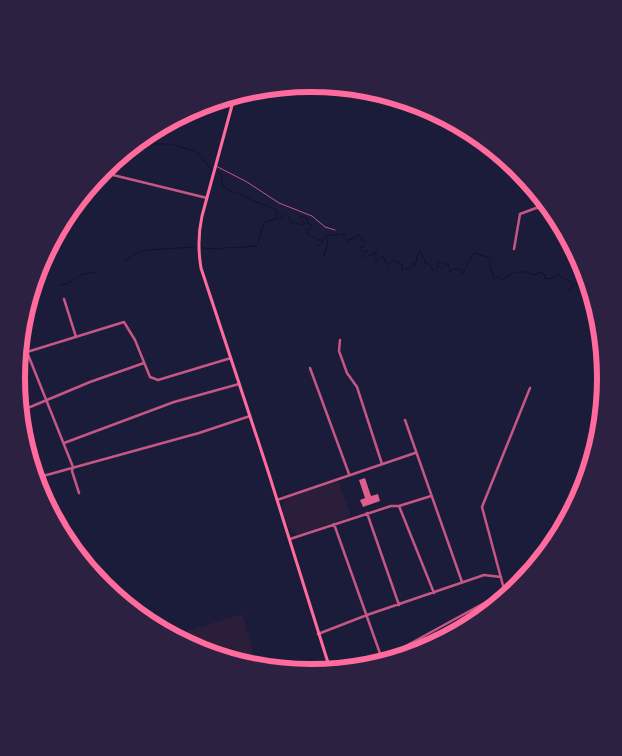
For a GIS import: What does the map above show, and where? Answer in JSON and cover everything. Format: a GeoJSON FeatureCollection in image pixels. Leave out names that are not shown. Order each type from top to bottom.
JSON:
{"type":"FeatureCollection","features":[{"type":"Feature","properties":{"kind":"main road"},"geometry":{"type":"LineString","coordinates":[[233,103],[198,236],[198,253],[201,268],[328,663]]}},
{"type":"Feature","properties":{"kind":"street"},"geometry":{"type":"LineString","coordinates":[[113,176],[207,198]]}},
{"type":"Feature","properties":{"kind":"street"},"geometry":{"type":"LineString","coordinates":[[514,249],[520,214],[541,208]]}},
{"type":"Feature","properties":{"kind":"street"},"geometry":{"type":"LineString","coordinates":[[64,298],[76,337]]}},
{"type":"Feature","properties":{"kind":"street"},"geometry":{"type":"LineString","coordinates":[[78,493],[72,471],[73,467],[27,352],[124,322],[150,377],[158,380],[231,358]]}},
{"type":"Feature","properties":{"kind":"street"},"geometry":{"type":"LineString","coordinates":[[340,340],[339,351],[347,373],[357,387],[382,464]]}},
{"type":"Feature","properties":{"kind":"street"},"geometry":{"type":"LineString","coordinates":[[27,408],[144,363]]}},
{"type":"Feature","properties":{"kind":"street"},"geometry":{"type":"LineString","coordinates":[[310,368],[349,475]]}},
{"type":"Feature","properties":{"kind":"street"},"geometry":{"type":"LineString","coordinates":[[64,443],[174,402],[239,384]]}},
{"type":"Feature","properties":{"kind":"street"},"geometry":{"type":"LineString","coordinates":[[504,589],[482,507],[530,388]]}},
{"type":"Feature","properties":{"kind":"street"},"geometry":{"type":"LineString","coordinates":[[43,476],[198,433],[250,416]]}},
{"type":"Feature","properties":{"kind":"street"},"geometry":{"type":"LineString","coordinates":[[405,420],[462,582]]}},
{"type":"Feature","properties":{"kind":"street"},"geometry":{"type":"LineString","coordinates":[[277,500],[416,453]]}},
{"type":"Feature","properties":{"kind":"street"},"geometry":{"type":"LineString","coordinates":[[289,539],[367,513],[432,496]]}},
{"type":"Feature","properties":{"kind":"street"},"geometry":{"type":"LineString","coordinates":[[399,506],[434,592]]}},
{"type":"Feature","properties":{"kind":"street"},"geometry":{"type":"LineString","coordinates":[[367,513],[399,605]]}},
{"type":"Feature","properties":{"kind":"street"},"geometry":{"type":"LineString","coordinates":[[334,524],[381,655]]}},
{"type":"Feature","properties":{"kind":"street"},"geometry":{"type":"LineString","coordinates":[[318,634],[484,575],[501,578]]}},
{"type":"Feature","properties":{"kind":"street"},"geometry":{"type":"LineString","coordinates":[[398,650],[490,601]]}},
{"type":"Feature","properties":{"kind":"lane"},"geometry":{"type":"LineString","coordinates":[[216,166],[247,182],[279,203],[312,216],[325,227],[335,230]]}},
{"type":"Feature","properties":{"kind":"shaded area"},"geometry":{"type":"Polygon","coordinates":[[[338,481],[351,516],[298,535],[290,529],[283,513],[283,503],[286,499],[338,481]]]}},
{"type":"Feature","properties":{"kind":"shaded area"},"geometry":{"type":"Polygon","coordinates":[[[242,614],[254,659],[219,649],[185,635],[187,631],[242,614]]]}},
{"type":"Feature","properties":{"kind":"building"},"geometry":{"type":"Polygon","coordinates":[[[365,478],[371,496],[378,494],[380,501],[363,507],[360,500],[365,498],[359,480],[365,478]]]}},
{"type":"Feature","properties":{"kind":"waterway"},"geometry":{"type":"LineString","coordinates":[[147,144],[170,144],[196,151],[212,170]]}},
{"type":"Feature","properties":{"kind":"waterway"},"geometry":{"type":"LineString","coordinates":[[218,172],[222,176],[223,186],[227,189],[276,209],[276,217],[272,220],[282,217],[285,213],[289,217],[291,225],[294,222],[302,225],[305,223],[299,218],[302,216],[308,219],[307,224],[313,225],[306,233],[317,240],[322,240],[323,237],[327,236],[346,234],[343,237],[349,243],[349,239],[353,239],[354,236],[357,238],[358,234],[365,243]]}},
{"type":"Feature","properties":{"kind":"waterway"},"geometry":{"type":"LineString","coordinates":[[202,248],[219,249],[257,246],[264,222],[272,220]]}},
{"type":"Feature","properties":{"kind":"waterway"},"geometry":{"type":"LineString","coordinates":[[323,257],[328,237]]}},
{"type":"Feature","properties":{"kind":"waterway"},"geometry":{"type":"LineString","coordinates":[[316,247],[322,244],[323,241]]}},
{"type":"Feature","properties":{"kind":"waterway"},"geometry":{"type":"LineString","coordinates":[[364,246],[360,248],[361,251],[368,251],[362,256],[364,259],[373,255],[376,251],[376,261],[383,256],[387,265],[394,260],[402,265],[402,271],[405,268],[411,268],[412,263],[415,265],[419,251],[425,259],[425,264],[430,264],[433,271],[438,267],[437,263],[439,262],[449,265],[450,272],[452,269],[460,269],[464,273],[464,269],[474,253],[490,258],[490,263]]}},
{"type":"Feature","properties":{"kind":"waterway"},"geometry":{"type":"LineString","coordinates":[[125,261],[138,252],[147,250],[195,247]]}},
{"type":"Feature","properties":{"kind":"waterway"},"geometry":{"type":"LineString","coordinates":[[490,265],[494,278],[500,277],[501,280],[518,272],[535,275],[541,272],[544,274],[545,279],[554,278],[557,274],[582,285]]}},
{"type":"Feature","properties":{"kind":"waterway"},"geometry":{"type":"LineString","coordinates":[[61,285],[67,284],[81,275],[96,273]]}},
{"type":"Feature","properties":{"kind":"waterway"},"geometry":{"type":"LineString","coordinates":[[568,291],[574,284]]}}]}
